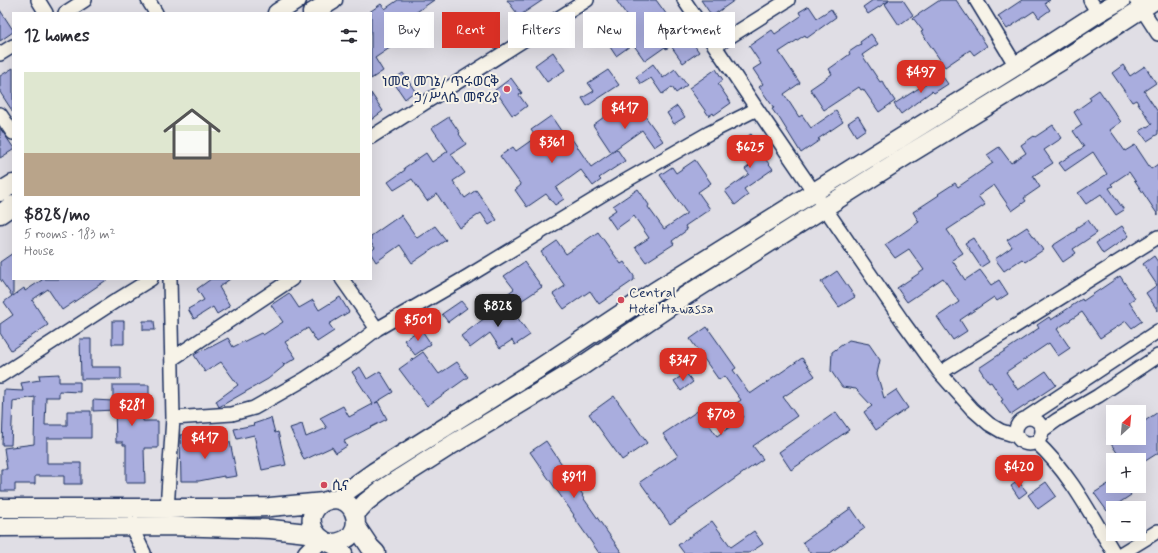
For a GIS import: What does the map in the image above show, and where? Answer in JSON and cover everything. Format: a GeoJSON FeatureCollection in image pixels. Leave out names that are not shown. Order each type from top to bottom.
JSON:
{"type":"FeatureCollection","features":[{"type":"Feature","properties":{"kind":"street"},"geometry":{"type":"LineString","coordinates":[[38,0],[45,12]]}},
{"type":"Feature","properties":{"kind":"street"},"geometry":{"type":"LineString","coordinates":[[67,12],[85,0]]}},
{"type":"Feature","properties":{"kind":"street"},"geometry":{"type":"LineString","coordinates":[[148,0],[155,12]]}},
{"type":"Feature","properties":{"kind":"street"},"geometry":{"type":"LineString","coordinates":[[279,12],[297,0]]}},
{"type":"Feature","properties":{"kind":"street"},"geometry":{"type":"LineString","coordinates":[[372,136],[587,0]]}},
{"type":"Feature","properties":{"kind":"street"},"geometry":{"type":"LineString","coordinates":[[684,0],[692,12]]}},
{"type":"Feature","properties":{"kind":"street"},"geometry":{"type":"LineString","coordinates":[[735,33],[788,0]]}},
{"type":"Feature","properties":{"kind":"street"},"geometry":{"type":"LineString","coordinates":[[976,0],[1016,66]]}},
{"type":"Feature","properties":{"kind":"street"},"geometry":{"type":"LineString","coordinates":[[328,542],[312,522],[312,516],[318,506],[330,500],[538,369],[661,287],[1016,66],[1094,6],[1121,0]]}},
{"type":"Feature","properties":{"kind":"street"},"geometry":{"type":"LineString","coordinates":[[0,527],[170,526],[271,529],[328,542],[345,541],[354,532],[356,520],[366,502],[384,488],[453,444],[576,370],[682,298],[825,207],[1066,58],[1144,3],[1158,34]]}},
{"type":"Feature","properties":{"kind":"street"},"geometry":{"type":"LineString","coordinates":[[0,54],[12,47]]}},
{"type":"Feature","properties":{"kind":"street"},"geometry":{"type":"LineString","coordinates":[[716,48],[903,322],[940,373],[988,424],[1001,431],[1017,436],[1023,442],[1032,444],[1041,437],[1043,430],[1042,426],[1036,419],[1028,417]]}},
{"type":"Feature","properties":{"kind":"street"},"geometry":{"type":"LineString","coordinates":[[173,418],[232,414],[254,408],[305,379],[355,346],[377,329],[465,278],[620,184],[709,133],[757,109]]}},
{"type":"Feature","properties":{"kind":"street"},"geometry":{"type":"LineString","coordinates":[[0,114],[12,132]]}},
{"type":"Feature","properties":{"kind":"street"},"geometry":{"type":"LineString","coordinates":[[0,192],[12,185]]}},
{"type":"Feature","properties":{"kind":"street"},"geometry":{"type":"LineString","coordinates":[[0,214],[12,206]]}},
{"type":"Feature","properties":{"kind":"street"},"geometry":{"type":"LineString","coordinates":[[940,373],[1158,237]]}},
{"type":"Feature","properties":{"kind":"street"},"geometry":{"type":"LineString","coordinates":[[0,376],[150,280]]}},
{"type":"Feature","properties":{"kind":"street"},"geometry":{"type":"LineString","coordinates":[[167,509],[173,418],[170,280]]}},
{"type":"Feature","properties":{"kind":"street"},"geometry":{"type":"LineString","coordinates":[[172,359],[290,280]]}},
{"type":"Feature","properties":{"kind":"street"},"geometry":{"type":"LineString","coordinates":[[343,280],[377,329]]}},
{"type":"Feature","properties":{"kind":"street"},"geometry":{"type":"LineString","coordinates":[[1017,436],[1016,428],[1021,420],[1086,380],[1158,331]]}},
{"type":"Feature","properties":{"kind":"street"},"geometry":{"type":"LineString","coordinates":[[1129,350],[1142,367]]}},
{"type":"Feature","properties":{"kind":"street"},"geometry":{"type":"LineString","coordinates":[[1043,430],[1158,356]]}},
{"type":"Feature","properties":{"kind":"street"},"geometry":{"type":"LineString","coordinates":[[1086,380],[1098,396]]}},
{"type":"Feature","properties":{"kind":"street"},"geometry":{"type":"LineString","coordinates":[[1036,442],[1050,455],[1066,475],[1114,553]]}},
{"type":"Feature","properties":{"kind":"street"},"geometry":{"type":"LineString","coordinates":[[0,508],[167,509],[270,507],[330,500],[348,504],[370,547],[376,553]]}},
{"type":"Feature","properties":{"kind":"street"},"geometry":{"type":"LineString","coordinates":[[131,526],[144,553]]}},
{"type":"Feature","properties":{"kind":"street"},"geometry":{"type":"LineString","coordinates":[[1122,553],[1158,531]]}},
{"type":"Feature","properties":{"kind":"street"},"geometry":{"type":"LineString","coordinates":[[306,553],[328,542]]}},
{"type":"Feature","properties":{"kind":"building"},"geometry":{"type":"Polygon","coordinates":[[[398,0],[434,0],[417,12],[384,12],[384,48],[390,48],[375,58],[383,71],[372,78],[372,12],[369,12],[381,4],[385,9],[398,0]]]}},
{"type":"Feature","properties":{"kind":"building"},"geometry":{"type":"Polygon","coordinates":[[[507,0],[543,0],[525,12],[516,12],[507,0]]]}},
{"type":"Feature","properties":{"kind":"building"},"geometry":{"type":"Polygon","coordinates":[[[616,0],[656,0],[665,12],[644,12],[644,48],[664,48],[645,61],[636,48],[636,12],[624,12],[616,0]]]}},
{"type":"Feature","properties":{"kind":"building"},"geometry":{"type":"Polygon","coordinates":[[[701,0],[735,0],[718,12],[709,12],[701,0]]]}},
{"type":"Feature","properties":{"kind":"building"},"geometry":{"type":"Polygon","coordinates":[[[873,0],[890,0],[868,14],[863,7],[873,0]]]}},
{"type":"Feature","properties":{"kind":"building"},"geometry":{"type":"Polygon","coordinates":[[[890,0],[903,0],[913,15],[899,25],[885,4],[890,0]]]}},
{"type":"Feature","properties":{"kind":"building"},"geometry":{"type":"Polygon","coordinates":[[[940,0],[956,0],[987,46],[974,55],[970,50],[945,67],[921,32],[923,31],[913,18],[940,0]]]}},
{"type":"Feature","properties":{"kind":"building"},"geometry":{"type":"Polygon","coordinates":[[[1022,0],[1050,0],[1045,3],[1050,10],[1039,18],[1034,11],[1007,29],[998,16],[1022,0]]]}},
{"type":"Feature","properties":{"kind":"building"},"geometry":{"type":"Polygon","coordinates":[[[809,6],[817,18],[831,9],[836,17],[807,38],[805,35],[779,52],[800,83],[784,94],[799,117],[802,115],[811,128],[836,111],[843,122],[801,153],[772,109],[774,108],[759,87],[763,84],[753,69],[761,64],[749,46],[772,30],[775,34],[801,16],[799,12],[809,6]]]}},
{"type":"Feature","properties":{"kind":"building"},"geometry":{"type":"Polygon","coordinates":[[[0,10],[12,28],[12,33],[0,41],[0,10]]]}},
{"type":"Feature","properties":{"kind":"building"},"geometry":{"type":"Polygon","coordinates":[[[871,34],[878,44],[862,55],[895,101],[879,112],[863,89],[861,90],[859,87],[824,110],[810,89],[832,74],[829,69],[850,54],[849,52],[861,44],[860,42],[871,34]]]}},
{"type":"Feature","properties":{"kind":"building"},"geometry":{"type":"Polygon","coordinates":[[[611,48],[627,48],[616,56],[611,48]]]}},
{"type":"Feature","properties":{"kind":"building"},"geometry":{"type":"Polygon","coordinates":[[[672,48],[696,48],[699,52],[683,63],[672,48]]]}},
{"type":"Feature","properties":{"kind":"building"},"geometry":{"type":"Polygon","coordinates":[[[553,52],[565,70],[547,82],[535,65],[553,52]]]}},
{"type":"Feature","properties":{"kind":"building"},"geometry":{"type":"Polygon","coordinates":[[[653,64],[663,78],[675,69],[687,85],[676,93],[672,87],[662,94],[651,78],[641,84],[636,77],[653,64]]]}},
{"type":"Feature","properties":{"kind":"building"},"geometry":{"type":"Polygon","coordinates":[[[1123,65],[1130,76],[1145,66],[1156,83],[1144,91],[1158,112],[1158,134],[1147,141],[1140,131],[1152,124],[1136,100],[1132,102],[1112,73],[1123,65]]]}},
{"type":"Feature","properties":{"kind":"building"},"geometry":{"type":"Polygon","coordinates":[[[12,69],[12,110],[0,92],[0,76],[12,69]]]}},
{"type":"Feature","properties":{"kind":"building"},"geometry":{"type":"Polygon","coordinates":[[[716,69],[723,80],[718,84],[731,103],[714,115],[713,113],[709,116],[689,88],[716,69]]]}},
{"type":"Feature","properties":{"kind":"building"},"geometry":{"type":"Polygon","coordinates":[[[608,70],[619,85],[587,106],[582,98],[594,91],[588,83],[608,70]]]}},
{"type":"Feature","properties":{"kind":"building"},"geometry":{"type":"Polygon","coordinates":[[[403,73],[415,91],[405,99],[392,80],[403,73]]]}},
{"type":"Feature","properties":{"kind":"building"},"geometry":{"type":"Polygon","coordinates":[[[941,74],[948,84],[934,93],[932,91],[901,114],[894,104],[941,74]]]}},
{"type":"Feature","properties":{"kind":"building"},"geometry":{"type":"Polygon","coordinates":[[[511,78],[522,93],[519,95],[527,106],[515,115],[512,115],[495,90],[511,78]]]}},
{"type":"Feature","properties":{"kind":"building"},"geometry":{"type":"Polygon","coordinates":[[[1099,90],[1121,122],[1110,130],[1125,151],[1135,145],[1151,169],[1158,164],[1158,215],[1129,172],[1111,184],[1113,186],[1109,188],[1124,210],[1116,215],[1101,194],[1086,204],[1078,193],[1107,174],[1093,152],[1065,171],[1059,163],[1084,147],[1073,131],[1082,125],[1074,112],[1091,100],[1089,97],[1099,90]]]}},
{"type":"Feature","properties":{"kind":"building"},"geometry":{"type":"Polygon","coordinates":[[[372,94],[383,111],[372,119],[372,94]]]}},
{"type":"Feature","properties":{"kind":"building"},"geometry":{"type":"Polygon","coordinates":[[[677,106],[685,117],[674,124],[667,113],[677,106]]]}},
{"type":"Feature","properties":{"kind":"building"},"geometry":{"type":"Polygon","coordinates":[[[615,109],[625,124],[642,112],[663,141],[654,147],[642,130],[611,152],[593,125],[615,109]]]}},
{"type":"Feature","properties":{"kind":"building"},"geometry":{"type":"Polygon","coordinates":[[[551,116],[568,141],[572,139],[591,167],[617,149],[625,161],[599,178],[601,180],[593,186],[581,170],[556,188],[564,199],[555,205],[546,194],[527,207],[515,190],[521,185],[500,156],[513,147],[516,151],[536,137],[531,130],[551,116]]]}},
{"type":"Feature","properties":{"kind":"building"},"geometry":{"type":"Polygon","coordinates":[[[858,116],[866,129],[856,136],[848,123],[858,116]]]}},
{"type":"Feature","properties":{"kind":"building"},"geometry":{"type":"Polygon","coordinates":[[[449,117],[466,144],[451,154],[465,173],[453,181],[465,198],[476,190],[497,220],[489,225],[481,213],[459,228],[437,194],[427,201],[412,179],[394,190],[388,182],[405,170],[404,168],[426,153],[432,162],[448,151],[432,128],[449,117]]]}},
{"type":"Feature","properties":{"kind":"building"},"geometry":{"type":"Polygon","coordinates":[[[1053,125],[1062,138],[1044,150],[1053,163],[1033,176],[1040,187],[1024,198],[1026,201],[1012,211],[994,185],[978,196],[985,205],[947,230],[963,253],[952,260],[965,280],[980,270],[991,285],[999,280],[1008,294],[997,301],[994,297],[960,320],[967,331],[953,340],[937,317],[959,302],[943,278],[907,302],[897,288],[924,270],[909,249],[895,258],[885,245],[919,222],[913,212],[955,183],[958,187],[993,163],[987,155],[999,147],[1011,163],[1026,153],[1021,145],[1053,125]]]}},
{"type":"Feature","properties":{"kind":"building"},"geometry":{"type":"Polygon","coordinates":[[[0,128],[12,146],[12,151],[0,158],[0,128]]]}},
{"type":"Feature","properties":{"kind":"building"},"geometry":{"type":"Polygon","coordinates":[[[751,134],[762,149],[759,151],[773,169],[744,189],[748,195],[735,205],[725,191],[749,174],[745,169],[752,164],[738,143],[751,134]]]}},
{"type":"Feature","properties":{"kind":"building"},"geometry":{"type":"Polygon","coordinates":[[[695,160],[711,183],[698,192],[710,209],[685,226],[687,230],[672,241],[674,244],[646,262],[635,247],[649,238],[634,216],[616,229],[607,216],[616,210],[613,206],[638,189],[649,205],[648,207],[664,229],[686,214],[686,212],[660,175],[672,167],[676,173],[695,160]]]}},
{"type":"Feature","properties":{"kind":"building"},"geometry":{"type":"Polygon","coordinates":[[[401,215],[417,238],[435,226],[446,240],[412,263],[400,245],[376,262],[372,256],[372,250],[375,248],[372,244],[372,235],[401,215]]]}},
{"type":"Feature","properties":{"kind":"building"},"geometry":{"type":"Polygon","coordinates":[[[1088,220],[1097,233],[1073,249],[1076,253],[1063,262],[1052,246],[1077,230],[1076,228],[1088,220]]]}},
{"type":"Feature","properties":{"kind":"building"},"geometry":{"type":"Polygon","coordinates":[[[1122,226],[1129,236],[1103,254],[1096,243],[1122,226]]]}},
{"type":"Feature","properties":{"kind":"building"},"geometry":{"type":"Polygon","coordinates":[[[1027,227],[1043,250],[1025,262],[1022,259],[1004,271],[995,259],[1012,247],[1007,240],[1027,227]]]}},
{"type":"Feature","properties":{"kind":"building"},"geometry":{"type":"Polygon","coordinates":[[[598,232],[621,264],[624,262],[634,276],[634,280],[599,304],[590,291],[564,309],[553,294],[565,286],[541,252],[557,241],[566,254],[598,232]]]}},
{"type":"Feature","properties":{"kind":"building"},"geometry":{"type":"Polygon","coordinates":[[[973,238],[989,262],[981,267],[965,243],[973,238]]]}},
{"type":"Feature","properties":{"kind":"building"},"geometry":{"type":"Polygon","coordinates":[[[12,254],[13,296],[24,288],[25,291],[42,280],[107,280],[62,310],[48,289],[32,300],[48,325],[11,350],[0,333],[0,324],[13,315],[4,302],[12,296],[0,279],[0,262],[12,254]]]}},
{"type":"Feature","properties":{"kind":"building"},"geometry":{"type":"Polygon","coordinates":[[[1154,256],[1158,262],[1158,311],[1146,293],[1157,285],[1143,264],[1154,256]]]}},
{"type":"Feature","properties":{"kind":"building"},"geometry":{"type":"Polygon","coordinates":[[[524,262],[542,287],[515,305],[507,294],[514,289],[504,276],[524,262]]]}},
{"type":"Feature","properties":{"kind":"building"},"geometry":{"type":"Polygon","coordinates":[[[837,271],[855,297],[839,307],[821,282],[837,271]]]}},
{"type":"Feature","properties":{"kind":"building"},"geometry":{"type":"Polygon","coordinates":[[[1120,276],[1135,298],[1129,302],[1142,321],[1132,328],[1126,321],[1100,338],[1082,312],[1057,329],[1070,348],[1058,356],[1049,343],[1006,372],[1018,390],[1046,371],[1056,385],[1011,415],[1001,401],[1003,400],[991,382],[989,383],[979,368],[1039,328],[1037,325],[1049,317],[1051,320],[1120,276]]]}},
{"type":"Feature","properties":{"kind":"building"},"geometry":{"type":"Polygon","coordinates":[[[210,280],[229,280],[219,287],[230,306],[217,314],[213,307],[194,319],[188,309],[204,300],[197,289],[210,280]]]}},
{"type":"Feature","properties":{"kind":"building"},"geometry":{"type":"Polygon","coordinates":[[[289,293],[299,308],[313,300],[319,310],[340,297],[349,312],[329,324],[334,331],[317,342],[308,328],[285,342],[296,358],[284,365],[283,363],[284,366],[268,379],[219,407],[216,401],[238,385],[221,362],[205,372],[194,355],[228,338],[233,347],[261,333],[263,335],[283,322],[271,305],[289,293]]]}},
{"type":"Feature","properties":{"kind":"building"},"geometry":{"type":"Polygon","coordinates":[[[461,301],[467,308],[448,322],[442,314],[461,301]]]}},
{"type":"Feature","properties":{"kind":"building"},"geometry":{"type":"Polygon","coordinates":[[[506,302],[530,335],[515,345],[512,340],[500,348],[490,333],[470,348],[461,336],[506,302]]]}},
{"type":"Feature","properties":{"kind":"building"},"geometry":{"type":"Polygon","coordinates":[[[112,321],[124,321],[124,344],[112,344],[112,321]]]}},
{"type":"Feature","properties":{"kind":"building"},"geometry":{"type":"Polygon","coordinates":[[[143,321],[154,321],[155,330],[143,330],[143,321]]]}},
{"type":"Feature","properties":{"kind":"building"},"geometry":{"type":"Polygon","coordinates":[[[707,327],[736,368],[733,370],[750,394],[802,358],[815,376],[783,397],[797,416],[753,446],[763,459],[670,524],[640,482],[678,456],[663,434],[699,410],[717,436],[744,417],[735,404],[741,400],[724,376],[719,380],[690,339],[707,327]]]}},
{"type":"Feature","properties":{"kind":"building"},"geometry":{"type":"Polygon","coordinates":[[[421,329],[431,344],[415,355],[404,340],[421,329]]]}},
{"type":"Feature","properties":{"kind":"building"},"geometry":{"type":"Polygon","coordinates":[[[80,339],[91,339],[91,367],[121,367],[121,379],[81,379],[80,339]]]}},
{"type":"Feature","properties":{"kind":"building"},"geometry":{"type":"Polygon","coordinates":[[[849,340],[869,344],[880,360],[877,374],[884,398],[896,390],[908,408],[876,430],[864,412],[872,406],[856,389],[842,387],[831,371],[832,352],[849,340]]]}},
{"type":"Feature","properties":{"kind":"building"},"geometry":{"type":"Polygon","coordinates":[[[423,352],[439,374],[457,362],[468,377],[427,406],[399,369],[423,352]]]}},
{"type":"Feature","properties":{"kind":"building"},"geometry":{"type":"Polygon","coordinates":[[[360,367],[367,379],[380,371],[393,392],[375,403],[378,402],[387,419],[344,441],[347,446],[336,453],[332,447],[304,460],[290,428],[302,424],[306,437],[327,428],[320,418],[343,406],[349,417],[373,404],[352,372],[360,367]]]}},
{"type":"Feature","properties":{"kind":"building"},"geometry":{"type":"Polygon","coordinates":[[[686,373],[693,382],[681,391],[674,381],[686,373]]]}},
{"type":"Feature","properties":{"kind":"building"},"geometry":{"type":"Polygon","coordinates":[[[59,374],[59,382],[80,382],[80,392],[59,391],[59,397],[46,397],[45,425],[67,425],[67,411],[91,411],[91,438],[47,438],[47,463],[81,463],[81,484],[64,484],[64,476],[35,476],[35,484],[15,484],[15,491],[1,491],[1,469],[7,469],[4,448],[34,444],[35,397],[13,401],[11,445],[2,445],[4,390],[23,391],[21,383],[40,380],[39,375],[59,374]]]}},
{"type":"Feature","properties":{"kind":"building"},"geometry":{"type":"Polygon","coordinates":[[[113,385],[149,385],[149,401],[143,401],[143,421],[158,421],[158,448],[144,448],[145,483],[126,483],[126,445],[123,445],[123,442],[116,442],[115,410],[93,411],[93,400],[113,401],[113,385]]]}},
{"type":"Feature","properties":{"kind":"building"},"geometry":{"type":"Polygon","coordinates":[[[614,396],[647,443],[622,460],[589,414],[614,396]]]}},
{"type":"Feature","properties":{"kind":"building"},"geometry":{"type":"Polygon","coordinates":[[[836,412],[849,430],[791,470],[779,452],[836,412]]]}},
{"type":"Feature","properties":{"kind":"building"},"geometry":{"type":"Polygon","coordinates":[[[1158,412],[1158,453],[1146,461],[1146,453],[1117,453],[1112,445],[1146,445],[1146,420],[1158,412]]]}},
{"type":"Feature","properties":{"kind":"building"},"geometry":{"type":"Polygon","coordinates":[[[271,418],[275,433],[278,432],[286,465],[262,470],[254,435],[237,439],[234,429],[254,425],[253,424],[271,418]]]}},
{"type":"Feature","properties":{"kind":"building"},"geometry":{"type":"Polygon","coordinates":[[[199,433],[201,447],[207,445],[209,450],[230,442],[237,476],[224,478],[224,476],[199,481],[181,481],[180,435],[199,433]]]}},
{"type":"Feature","properties":{"kind":"building"},"geometry":{"type":"Polygon","coordinates":[[[546,441],[622,553],[599,553],[573,516],[574,515],[530,452],[546,441]]]}},
{"type":"Feature","properties":{"kind":"building"},"geometry":{"type":"Polygon","coordinates":[[[1018,459],[1026,469],[1012,479],[1004,468],[1018,459]]]}},
{"type":"Feature","properties":{"kind":"building"},"geometry":{"type":"Polygon","coordinates":[[[1018,481],[1027,492],[1019,498],[1011,486],[1018,481]]]}},
{"type":"Feature","properties":{"kind":"building"},"geometry":{"type":"Polygon","coordinates":[[[1046,482],[1056,496],[1038,509],[1028,495],[1046,482]]]}},
{"type":"Feature","properties":{"kind":"building"},"geometry":{"type":"Polygon","coordinates":[[[1106,485],[1106,493],[1130,493],[1131,495],[1122,501],[1106,501],[1106,510],[1094,493],[1106,485]]]}},
{"type":"Feature","properties":{"kind":"building"},"geometry":{"type":"Polygon","coordinates":[[[851,508],[865,528],[830,553],[810,553],[803,542],[851,508]]]}},
{"type":"Feature","properties":{"kind":"building"},"geometry":{"type":"Polygon","coordinates":[[[712,521],[731,547],[754,531],[763,544],[749,553],[684,553],[678,545],[712,521]]]}},
{"type":"Feature","properties":{"kind":"place","name":"ነመሮ መገኔ/ ጥሩወርቅ ኃ/ሥላሴ መኖሪያ"},"geometry":{"type":"Point","coordinates":[507,89]}},
{"type":"Feature","properties":{"kind":"place","name":"Central Hotel Hawassa"},"geometry":{"type":"Point","coordinates":[621,300]}},
{"type":"Feature","properties":{"kind":"place","name":"ሲና"},"geometry":{"type":"Point","coordinates":[324,485]}}]}
